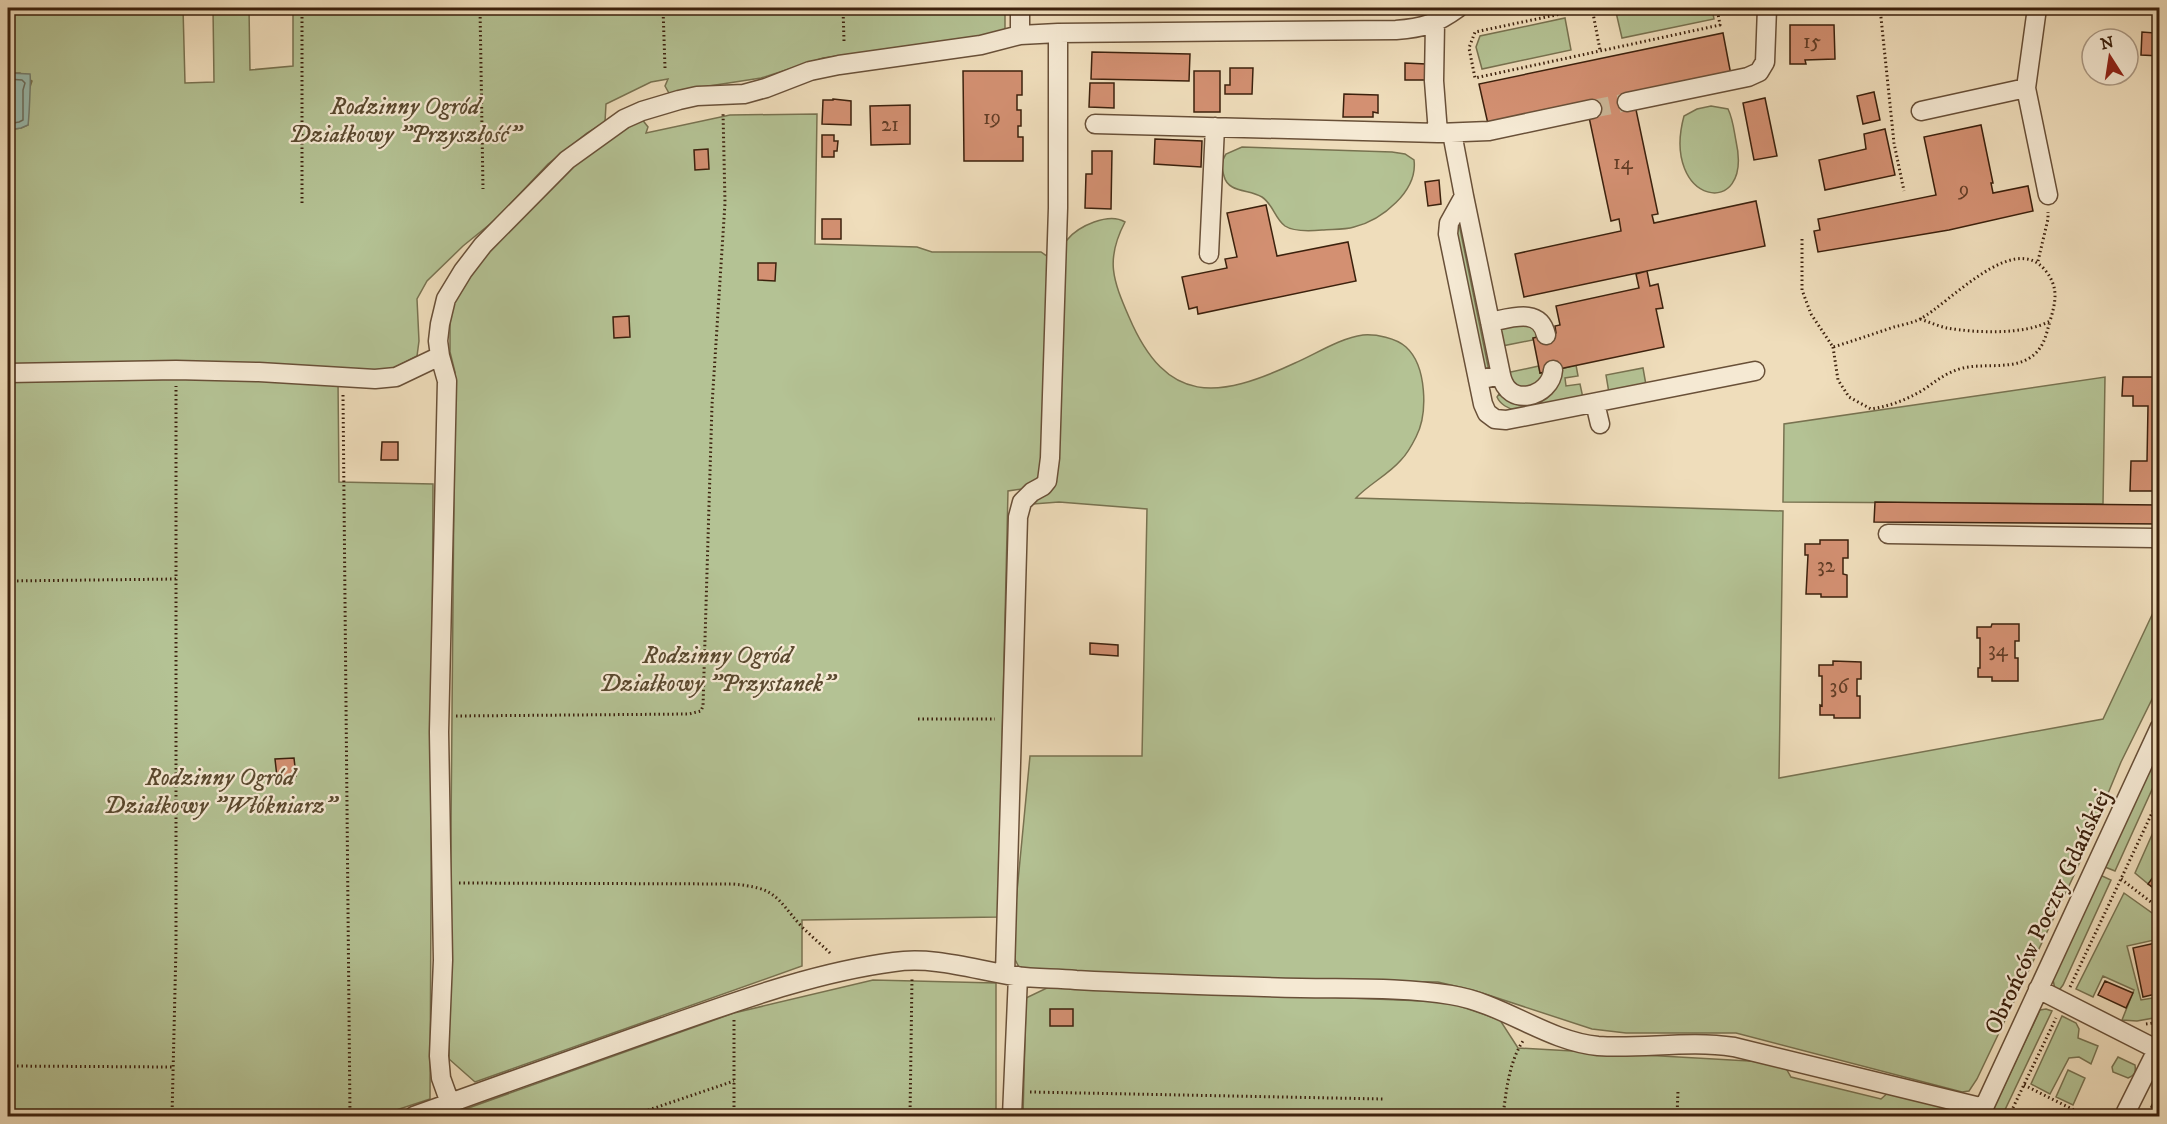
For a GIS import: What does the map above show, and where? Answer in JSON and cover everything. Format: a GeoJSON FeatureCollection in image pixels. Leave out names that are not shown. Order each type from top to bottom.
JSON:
{"type":"FeatureCollection","features":[{"type":"Feature","properties":{"kind":"street"},"geometry":{"type":"LineString","coordinates":[[1020,8],[1020,35]]}},
{"type":"Feature","properties":{"kind":"street"},"geometry":{"type":"LineString","coordinates":[[450,1103],[441,1078],[439,1056],[443,960],[439,716],[447,381],[438,341],[446,299],[463,271],[483,245],[567,160],[624,119],[642,111],[697,96],[744,93],[766,88],[810,71],[981,45],[1020,35],[1396,30],[1435,23],[1458,8]]}},
{"type":"Feature","properties":{"kind":"street"},"geometry":{"type":"LineString","coordinates":[[1627,102],[1748,77],[1759,72],[1765,62],[1767,8]]}},
{"type":"Feature","properties":{"kind":"street"},"geometry":{"type":"LineString","coordinates":[[2037,8],[2026,88],[2048,195]]}},
{"type":"Feature","properties":{"kind":"street"},"geometry":{"type":"LineString","coordinates":[[1435,23],[1434,81],[1445,133],[1464,196],[1501,375],[1508,391],[1524,396],[1542,390],[1551,380],[1553,370]]}},
{"type":"Feature","properties":{"kind":"street"},"geometry":{"type":"LineString","coordinates":[[1012,1116],[1012,719],[1018,517],[1022,502],[1047,481],[1050,458],[1058,208],[1058,33]]}},
{"type":"Feature","properties":{"kind":"street"},"geometry":{"type":"LineString","coordinates":[[1921,111],[2026,88]]}},
{"type":"Feature","properties":{"kind":"street"},"geometry":{"type":"LineString","coordinates":[[1095,124],[1445,133],[1490,131],[1592,109]]}},
{"type":"Feature","properties":{"kind":"street"},"geometry":{"type":"LineString","coordinates":[[1209,254],[1215,127]]}},
{"type":"Feature","properties":{"kind":"street"},"geometry":{"type":"LineString","coordinates":[[1464,196],[1449,223],[1448,234],[1483,404],[1487,413],[1495,419],[1506,420],[1755,371]]}},
{"type":"Feature","properties":{"kind":"street"},"geometry":{"type":"LineString","coordinates":[[1490,322],[1518,316],[1533,317],[1541,323],[1546,335]]}},
{"type":"Feature","properties":{"kind":"street"},"geometry":{"type":"LineString","coordinates":[[8,373],[176,370],[386,379],[440,356]]}},
{"type":"Feature","properties":{"kind":"street"},"geometry":{"type":"LineString","coordinates":[[1478,380],[1501,375]]}},
{"type":"Feature","properties":{"kind":"street"},"geometry":{"type":"LineString","coordinates":[[1595,403],[1600,424]]}},
{"type":"Feature","properties":{"kind":"street"},"geometry":{"type":"LineString","coordinates":[[1888,534],[2154,538],[2160,541]]}},
{"type":"Feature","properties":{"kind":"street","name":"Obrońców Poczty Gdańskiej"},"geometry":{"type":"LineString","coordinates":[[1982,1112],[2160,727]]}},
{"type":"Feature","properties":{"kind":"street"},"geometry":{"type":"LineString","coordinates":[[414,1116],[798,982],[899,961],[935,962],[1012,975],[1159,984],[1369,989],[1456,995],[1477,1001],[1566,1039],[1596,1046],[1710,1043],[1734,1047],[1982,1112]]}},
{"type":"Feature","properties":{"kind":"street"},"geometry":{"type":"LineString","coordinates":[[2038,990],[2158,1051],[2126,1112]]}},
{"type":"Feature","properties":{"kind":"path"},"geometry":{"type":"LineString","coordinates":[[302,8],[302,206]]}},
{"type":"Feature","properties":{"kind":"path"},"geometry":{"type":"LineString","coordinates":[[480,8],[483,189]]}},
{"type":"Feature","properties":{"kind":"path"},"geometry":{"type":"LineString","coordinates":[[663,8],[665,68]]}},
{"type":"Feature","properties":{"kind":"path"},"geometry":{"type":"LineString","coordinates":[[843,8],[844,40]]}},
{"type":"Feature","properties":{"kind":"path"},"geometry":{"type":"LineString","coordinates":[[1600,50],[1591,8],[1475,32],[1469,48],[1475,78],[1720,25],[1717,8]]}},
{"type":"Feature","properties":{"kind":"path"},"geometry":{"type":"LineString","coordinates":[[1880,8],[1894,143],[1904,191]]}},
{"type":"Feature","properties":{"kind":"path"},"geometry":{"type":"LineString","coordinates":[[2103,8],[2160,11]]}},
{"type":"Feature","properties":{"kind":"path"},"geometry":{"type":"LineString","coordinates":[[439,716],[689,714],[701,711],[703,706],[712,405],[725,203],[723,95]]}},
{"type":"Feature","properties":{"kind":"path"},"geometry":{"type":"LineString","coordinates":[[2037,261],[2048,219],[2048,195]]}},
{"type":"Feature","properties":{"kind":"path"},"geometry":{"type":"LineString","coordinates":[[1802,239],[1802,290],[1811,314],[1833,347],[1838,380],[1850,397],[1871,409],[1895,405],[1921,391],[1943,375],[1963,368],[2006,364],[2030,358],[2043,345],[2056,299],[2051,278],[2037,261],[2020,257],[1998,265],[1959,289],[1920,319],[1833,347]]}},
{"type":"Feature","properties":{"kind":"path"},"geometry":{"type":"LineString","coordinates":[[1920,319],[1946,328],[1981,332],[2041,326],[2050,321]]}},
{"type":"Feature","properties":{"kind":"path"},"geometry":{"type":"LineString","coordinates":[[172,1116],[176,947],[176,370]]}},
{"type":"Feature","properties":{"kind":"path"},"geometry":{"type":"LineString","coordinates":[[343,377],[350,1116]]}},
{"type":"Feature","properties":{"kind":"path"},"geometry":{"type":"LineString","coordinates":[[8,581],[176,579]]}},
{"type":"Feature","properties":{"kind":"path"},"geometry":{"type":"LineString","coordinates":[[918,719],[1012,719]]}},
{"type":"Feature","properties":{"kind":"path"},"geometry":{"type":"LineString","coordinates":[[2009,1116],[2160,796]]}},
{"type":"Feature","properties":{"kind":"path"},"geometry":{"type":"LineString","coordinates":[[2121,879],[2160,909]]}},
{"type":"Feature","properties":{"kind":"path"},"geometry":{"type":"LineString","coordinates":[[442,883],[756,886],[772,893],[802,927],[848,970]]}},
{"type":"Feature","properties":{"kind":"path"},"geometry":{"type":"LineString","coordinates":[[910,1116],[912,961]]}},
{"type":"Feature","properties":{"kind":"path"},"geometry":{"type":"LineString","coordinates":[[734,1003],[734,1116]]}},
{"type":"Feature","properties":{"kind":"path"},"geometry":{"type":"LineString","coordinates":[[1503,1116],[1507,1088],[1518,1048],[1533,1024]]}},
{"type":"Feature","properties":{"kind":"path"},"geometry":{"type":"LineString","coordinates":[[8,1066],[172,1067]]}},
{"type":"Feature","properties":{"kind":"path"},"geometry":{"type":"LineString","coordinates":[[631,1116],[734,1080]]}},
{"type":"Feature","properties":{"kind":"path"},"geometry":{"type":"LineString","coordinates":[[2024,1085],[2086,1116]]}},
{"type":"Feature","properties":{"kind":"path"},"geometry":{"type":"LineString","coordinates":[[1677,1116],[1678,1091]]}},
{"type":"Feature","properties":{"kind":"path"},"geometry":{"type":"LineString","coordinates":[[1013,1092],[1383,1099]]}},
{"type":"Feature","properties":{"kind":"green space","name":"Rodzinny Ogród Działkowy \"Przyszłość\""},"geometry":{"type":"Polygon","coordinates":[[[152,8],[183,8],[185,83],[214,82],[213,8],[249,8],[250,70],[293,66],[293,8],[1005,8],[1005,33],[823,58],[761,78],[670,95],[665,86],[668,79],[651,82],[606,104],[605,122],[587,133],[548,164],[495,220],[463,246],[427,281],[417,299],[419,341],[417,356],[396,367],[381,371],[8,365],[8,130],[28,125],[29,90],[32,81],[20,73],[8,73],[8,14],[152,12],[152,8]]]}},
{"type":"Feature","properties":{"kind":"green space"},"geometry":{"type":"Polygon","coordinates":[[[1615,8],[1712,8],[1714,19],[1622,38],[1615,8]]]}},
{"type":"Feature","properties":{"kind":"green space"},"geometry":{"type":"Polygon","coordinates":[[[1565,18],[1571,50],[1482,69],[1476,47],[1480,36],[1565,18]]]}},
{"type":"Feature","properties":{"kind":"green space"},"geometry":{"type":"Polygon","coordinates":[[[1711,106],[1728,109],[1736,141],[1738,167],[1732,184],[1721,192],[1708,192],[1695,184],[1685,168],[1680,146],[1684,116],[1697,109],[1711,106]]]}},
{"type":"Feature","properties":{"kind":"green space","name":"Rodzinny Ogród Działkowy \"Przystanek\""},"geometry":{"type":"Polygon","coordinates":[[[817,114],[815,244],[917,247],[932,252],[1041,252],[1054,261],[1067,240],[1078,230],[1094,222],[1118,219],[1125,222],[1113,259],[1115,281],[1129,317],[1144,346],[1160,367],[1178,380],[1197,387],[1219,388],[1242,384],[1337,343],[1363,335],[1380,336],[1402,344],[1413,355],[1422,378],[1424,403],[1420,427],[1403,458],[1356,498],[1783,511],[1779,778],[2103,719],[2159,600],[2159,685],[2121,762],[2076,871],[1977,1079],[1969,1091],[1962,1092],[1736,1033],[1626,1033],[1592,1029],[1476,991],[1438,982],[1293,980],[1036,971],[1019,967],[1013,956],[1030,756],[1142,756],[1147,509],[1059,502],[1033,504],[1024,496],[1022,489],[1008,491],[998,917],[802,920],[802,966],[475,1082],[449,1059],[455,372],[450,352],[450,318],[455,295],[486,251],[579,159],[641,118],[648,127],[646,133],[730,115],[817,114]]]}},
{"type":"Feature","properties":{"kind":"green space"},"geometry":{"type":"Polygon","coordinates":[[[1242,147],[1392,152],[1405,154],[1414,160],[1414,171],[1404,193],[1376,218],[1346,229],[1298,230],[1285,226],[1262,197],[1234,188],[1226,181],[1222,167],[1224,157],[1242,147]]]}},
{"type":"Feature","properties":{"kind":"green space"},"geometry":{"type":"Polygon","coordinates":[[[1459,224],[1489,371],[1484,373],[1453,225],[1459,224]]]}},
{"type":"Feature","properties":{"kind":"green space"},"geometry":{"type":"Polygon","coordinates":[[[1529,325],[1536,330],[1537,337],[1533,340],[1502,346],[1500,329],[1529,325]]]}},
{"type":"Feature","properties":{"kind":"green space"},"geometry":{"type":"Polygon","coordinates":[[[1576,365],[1578,376],[1565,378],[1566,386],[1580,384],[1583,398],[1516,410],[1505,406],[1497,397],[1499,394],[1511,401],[1560,369],[1576,365]]]}},
{"type":"Feature","properties":{"kind":"green space"},"geometry":{"type":"Polygon","coordinates":[[[1539,366],[1540,373],[1545,372],[1540,384],[1520,390],[1506,373],[1539,366]]]}},
{"type":"Feature","properties":{"kind":"green space"},"geometry":{"type":"Polygon","coordinates":[[[1643,368],[1646,385],[1609,393],[1606,375],[1643,368]]]}},
{"type":"Feature","properties":{"kind":"green space","name":"Rodzinny Ogród Działkowy \"Włókniarz\""},"geometry":{"type":"Polygon","coordinates":[[[279,376],[338,381],[339,482],[433,484],[430,1099],[378,1116],[8,1116],[8,378],[279,376]]]}},
{"type":"Feature","properties":{"kind":"green space"},"geometry":{"type":"Polygon","coordinates":[[[2105,377],[2103,504],[1783,502],[1784,424],[2105,377]]]}},
{"type":"Feature","properties":{"kind":"green space"},"geometry":{"type":"Polygon","coordinates":[[[2159,749],[2159,774],[2115,871],[2105,867],[2159,749]]]}},
{"type":"Feature","properties":{"kind":"green space"},"geometry":{"type":"Polygon","coordinates":[[[2159,819],[2159,893],[2135,873],[2159,819]]]}},
{"type":"Feature","properties":{"kind":"green space"},"geometry":{"type":"Polygon","coordinates":[[[2100,875],[2111,880],[2063,985],[2060,989],[2055,989],[2053,980],[2100,875]]]}},
{"type":"Feature","properties":{"kind":"green space"},"geometry":{"type":"Polygon","coordinates":[[[2124,893],[2159,918],[2159,939],[2127,946],[2141,1000],[2159,997],[2159,1017],[2137,1021],[2122,1020],[2134,990],[2103,976],[2093,997],[2076,989],[2124,893]]]}},
{"type":"Feature","properties":{"kind":"green space"},"geometry":{"type":"Polygon","coordinates":[[[873,980],[996,983],[996,1116],[446,1116],[734,1013],[873,980]]]}},
{"type":"Feature","properties":{"kind":"green space"},"geometry":{"type":"Polygon","coordinates":[[[1051,986],[1448,1002],[1500,1020],[1518,1048],[1783,1063],[1791,1077],[1881,1099],[1891,1090],[1930,1101],[1958,1116],[1023,1116],[1026,998],[1051,986]]]}},
{"type":"Feature","properties":{"kind":"green space"},"geometry":{"type":"Polygon","coordinates":[[[2040,1010],[2052,1011],[2002,1116],[1990,1116],[2040,1010]]]}},
{"type":"Feature","properties":{"kind":"green space"},"geometry":{"type":"Polygon","coordinates":[[[2062,1016],[2076,1023],[2079,1029],[2078,1038],[2098,1046],[2091,1064],[2079,1057],[2069,1058],[2050,1094],[2031,1084],[2062,1016]]]}},
{"type":"Feature","properties":{"kind":"green space"},"geometry":{"type":"Polygon","coordinates":[[[2118,1057],[2135,1065],[2132,1076],[2128,1078],[2113,1072],[2112,1067],[2118,1057]]]}},
{"type":"Feature","properties":{"kind":"green space"},"geometry":{"type":"Polygon","coordinates":[[[2068,1070],[2085,1078],[2073,1105],[2056,1097],[2068,1070]]]}},
{"type":"Feature","properties":{"kind":"water"},"geometry":{"type":"Polygon","coordinates":[[[8,73],[30,74],[30,83],[28,125],[8,130],[8,73]]]}},
{"type":"Feature","properties":{"kind":"building"},"geometry":{"type":"Polygon","coordinates":[[[1257,8],[1264,8],[1264,14],[1257,14],[1257,8]]]}},
{"type":"Feature","properties":{"kind":"building"},"geometry":{"type":"Polygon","coordinates":[[[1790,25],[1834,25],[1835,59],[1805,60],[1806,64],[1790,64],[1790,25]]]}},
{"type":"Feature","properties":{"kind":"building"},"geometry":{"type":"Polygon","coordinates":[[[2155,28],[2160,28],[2160,56],[2141,55],[2142,32],[2155,33],[2155,28]]]}},
{"type":"Feature","properties":{"kind":"building"},"geometry":{"type":"Polygon","coordinates":[[[1723,33],[1731,75],[1635,105],[1658,214],[1652,215],[1654,223],[1756,201],[1765,246],[1524,297],[1515,254],[1621,231],[1619,219],[1611,221],[1589,117],[1488,124],[1479,84],[1723,33]]]}},
{"type":"Feature","properties":{"kind":"building"},"geometry":{"type":"Polygon","coordinates":[[[1092,52],[1190,54],[1189,81],[1091,79],[1092,52]]]}},
{"type":"Feature","properties":{"kind":"building"},"geometry":{"type":"Polygon","coordinates":[[[1405,63],[1426,64],[1425,80],[1405,80],[1405,63]]]}},
{"type":"Feature","properties":{"kind":"building"},"geometry":{"type":"Polygon","coordinates":[[[1230,68],[1253,68],[1252,94],[1225,94],[1225,85],[1230,85],[1230,68]]]}},
{"type":"Feature","properties":{"kind":"building"},"geometry":{"type":"Polygon","coordinates":[[[963,71],[1022,71],[1022,95],[1017,95],[1017,110],[1021,110],[1018,137],[1023,137],[1023,161],[964,161],[963,71]]]}},
{"type":"Feature","properties":{"kind":"building"},"geometry":{"type":"Polygon","coordinates":[[[1194,71],[1220,71],[1220,112],[1194,112],[1194,71]]]}},
{"type":"Feature","properties":{"kind":"building"},"geometry":{"type":"Polygon","coordinates":[[[1090,83],[1114,83],[1114,108],[1089,107],[1090,83]]]}},
{"type":"Feature","properties":{"kind":"building"},"geometry":{"type":"Polygon","coordinates":[[[1874,92],[1880,120],[1863,124],[1857,96],[1874,92]]]}},
{"type":"Feature","properties":{"kind":"building"},"geometry":{"type":"Polygon","coordinates":[[[1344,94],[1378,95],[1378,113],[1373,112],[1373,117],[1343,117],[1344,94]]]}},
{"type":"Feature","properties":{"kind":"building"},"geometry":{"type":"Polygon","coordinates":[[[1765,98],[1777,156],[1754,160],[1743,103],[1765,98]]]}},
{"type":"Feature","properties":{"kind":"building"},"geometry":{"type":"Polygon","coordinates":[[[823,100],[851,101],[851,125],[822,124],[823,100]]]}},
{"type":"Feature","properties":{"kind":"building"},"geometry":{"type":"Polygon","coordinates":[[[910,105],[910,144],[871,145],[870,106],[910,105]]]}},
{"type":"Feature","properties":{"kind":"building"},"geometry":{"type":"Polygon","coordinates":[[[1981,125],[1993,193],[2028,186],[2033,211],[1949,230],[1818,252],[1814,231],[1820,230],[1818,219],[1936,195],[1924,137],[1981,125]]]}},
{"type":"Feature","properties":{"kind":"building"},"geometry":{"type":"Polygon","coordinates":[[[1885,129],[1895,175],[1825,190],[1819,160],[1866,149],[1864,134],[1885,129]]]}},
{"type":"Feature","properties":{"kind":"building"},"geometry":{"type":"Polygon","coordinates":[[[822,135],[834,135],[834,141],[838,141],[834,157],[822,157],[822,135]]]}},
{"type":"Feature","properties":{"kind":"building"},"geometry":{"type":"Polygon","coordinates":[[[1155,139],[1202,141],[1201,167],[1154,164],[1155,139]]]}},
{"type":"Feature","properties":{"kind":"building"},"geometry":{"type":"Polygon","coordinates":[[[708,149],[709,169],[695,170],[694,150],[708,149]]]}},
{"type":"Feature","properties":{"kind":"building"},"geometry":{"type":"Polygon","coordinates":[[[1092,151],[1112,151],[1111,209],[1085,208],[1086,174],[1092,174],[1092,151]]]}},
{"type":"Feature","properties":{"kind":"building"},"geometry":{"type":"Polygon","coordinates":[[[1439,180],[1441,204],[1428,206],[1425,182],[1439,180]]]}},
{"type":"Feature","properties":{"kind":"building"},"geometry":{"type":"Polygon","coordinates":[[[1266,205],[1277,256],[1348,242],[1356,281],[1198,314],[1197,307],[1189,309],[1182,277],[1227,268],[1225,259],[1237,257],[1227,213],[1266,205]]]}},
{"type":"Feature","properties":{"kind":"building"},"geometry":{"type":"Polygon","coordinates":[[[822,219],[841,219],[841,239],[822,239],[822,219]]]}},
{"type":"Feature","properties":{"kind":"building"},"geometry":{"type":"Polygon","coordinates":[[[758,263],[776,263],[775,281],[758,280],[758,263]]]}},
{"type":"Feature","properties":{"kind":"building"},"geometry":{"type":"Polygon","coordinates":[[[1647,271],[1650,286],[1658,284],[1663,308],[1656,309],[1664,347],[1540,373],[1533,338],[1556,333],[1555,326],[1560,325],[1556,306],[1639,288],[1636,274],[1647,271]]]}},
{"type":"Feature","properties":{"kind":"building"},"geometry":{"type":"Polygon","coordinates":[[[629,316],[630,337],[614,338],[613,317],[629,316]]]}},
{"type":"Feature","properties":{"kind":"building"},"geometry":{"type":"Polygon","coordinates":[[[2123,377],[2160,377],[2160,491],[2130,491],[2131,461],[2147,461],[2148,406],[2133,406],[2133,396],[2122,396],[2123,377]]]}},
{"type":"Feature","properties":{"kind":"building"},"geometry":{"type":"Polygon","coordinates":[[[382,442],[398,442],[398,460],[381,460],[382,442]]]}},
{"type":"Feature","properties":{"kind":"building"},"geometry":{"type":"Polygon","coordinates":[[[1875,502],[2160,505],[2160,524],[1874,522],[1875,502]]]}},
{"type":"Feature","properties":{"kind":"building"},"geometry":{"type":"Polygon","coordinates":[[[1820,540],[1848,540],[1848,558],[1843,558],[1843,574],[1847,575],[1847,597],[1821,597],[1821,594],[1806,594],[1808,555],[1805,555],[1805,544],[1820,544],[1820,540]]]}},
{"type":"Feature","properties":{"kind":"building"},"geometry":{"type":"Polygon","coordinates":[[[1992,624],[2019,624],[2019,641],[2015,641],[2018,681],[1992,681],[1992,677],[1978,677],[1980,638],[1977,638],[1977,627],[1991,627],[1992,624]]]}},
{"type":"Feature","properties":{"kind":"building"},"geometry":{"type":"Polygon","coordinates":[[[1090,643],[1118,645],[1118,656],[1090,654],[1090,643]]]}},
{"type":"Feature","properties":{"kind":"building"},"geometry":{"type":"Polygon","coordinates":[[[1833,661],[1861,662],[1861,679],[1857,679],[1860,718],[1834,718],[1834,715],[1820,715],[1822,676],[1819,676],[1819,665],[1833,665],[1833,661]]]}},
{"type":"Feature","properties":{"kind":"building"},"geometry":{"type":"Polygon","coordinates":[[[294,758],[296,776],[277,777],[275,759],[294,758]]]}},
{"type":"Feature","properties":{"kind":"building"},"geometry":{"type":"Polygon","coordinates":[[[2160,870],[2160,892],[2148,884],[2160,870]]]}},
{"type":"Feature","properties":{"kind":"building"},"geometry":{"type":"Polygon","coordinates":[[[2160,942],[2160,993],[2143,997],[2133,948],[2160,942]]]}},
{"type":"Feature","properties":{"kind":"building"},"geometry":{"type":"Polygon","coordinates":[[[2105,981],[2133,993],[2126,1008],[2098,995],[2105,981]]]}},
{"type":"Feature","properties":{"kind":"building"},"geometry":{"type":"Polygon","coordinates":[[[1050,1009],[1073,1009],[1073,1026],[1050,1026],[1050,1009]]]}},
{"type":"Feature","properties":{"kind":"building"},"geometry":{"type":"Polygon","coordinates":[[[2160,1088],[2160,1111],[2151,1107],[2160,1088]]]}},
{"type":"Feature","properties":{"kind":"tunnel"},"geometry":{"type":"LineString","coordinates":[[1592,109],[1627,102]]}}]}
